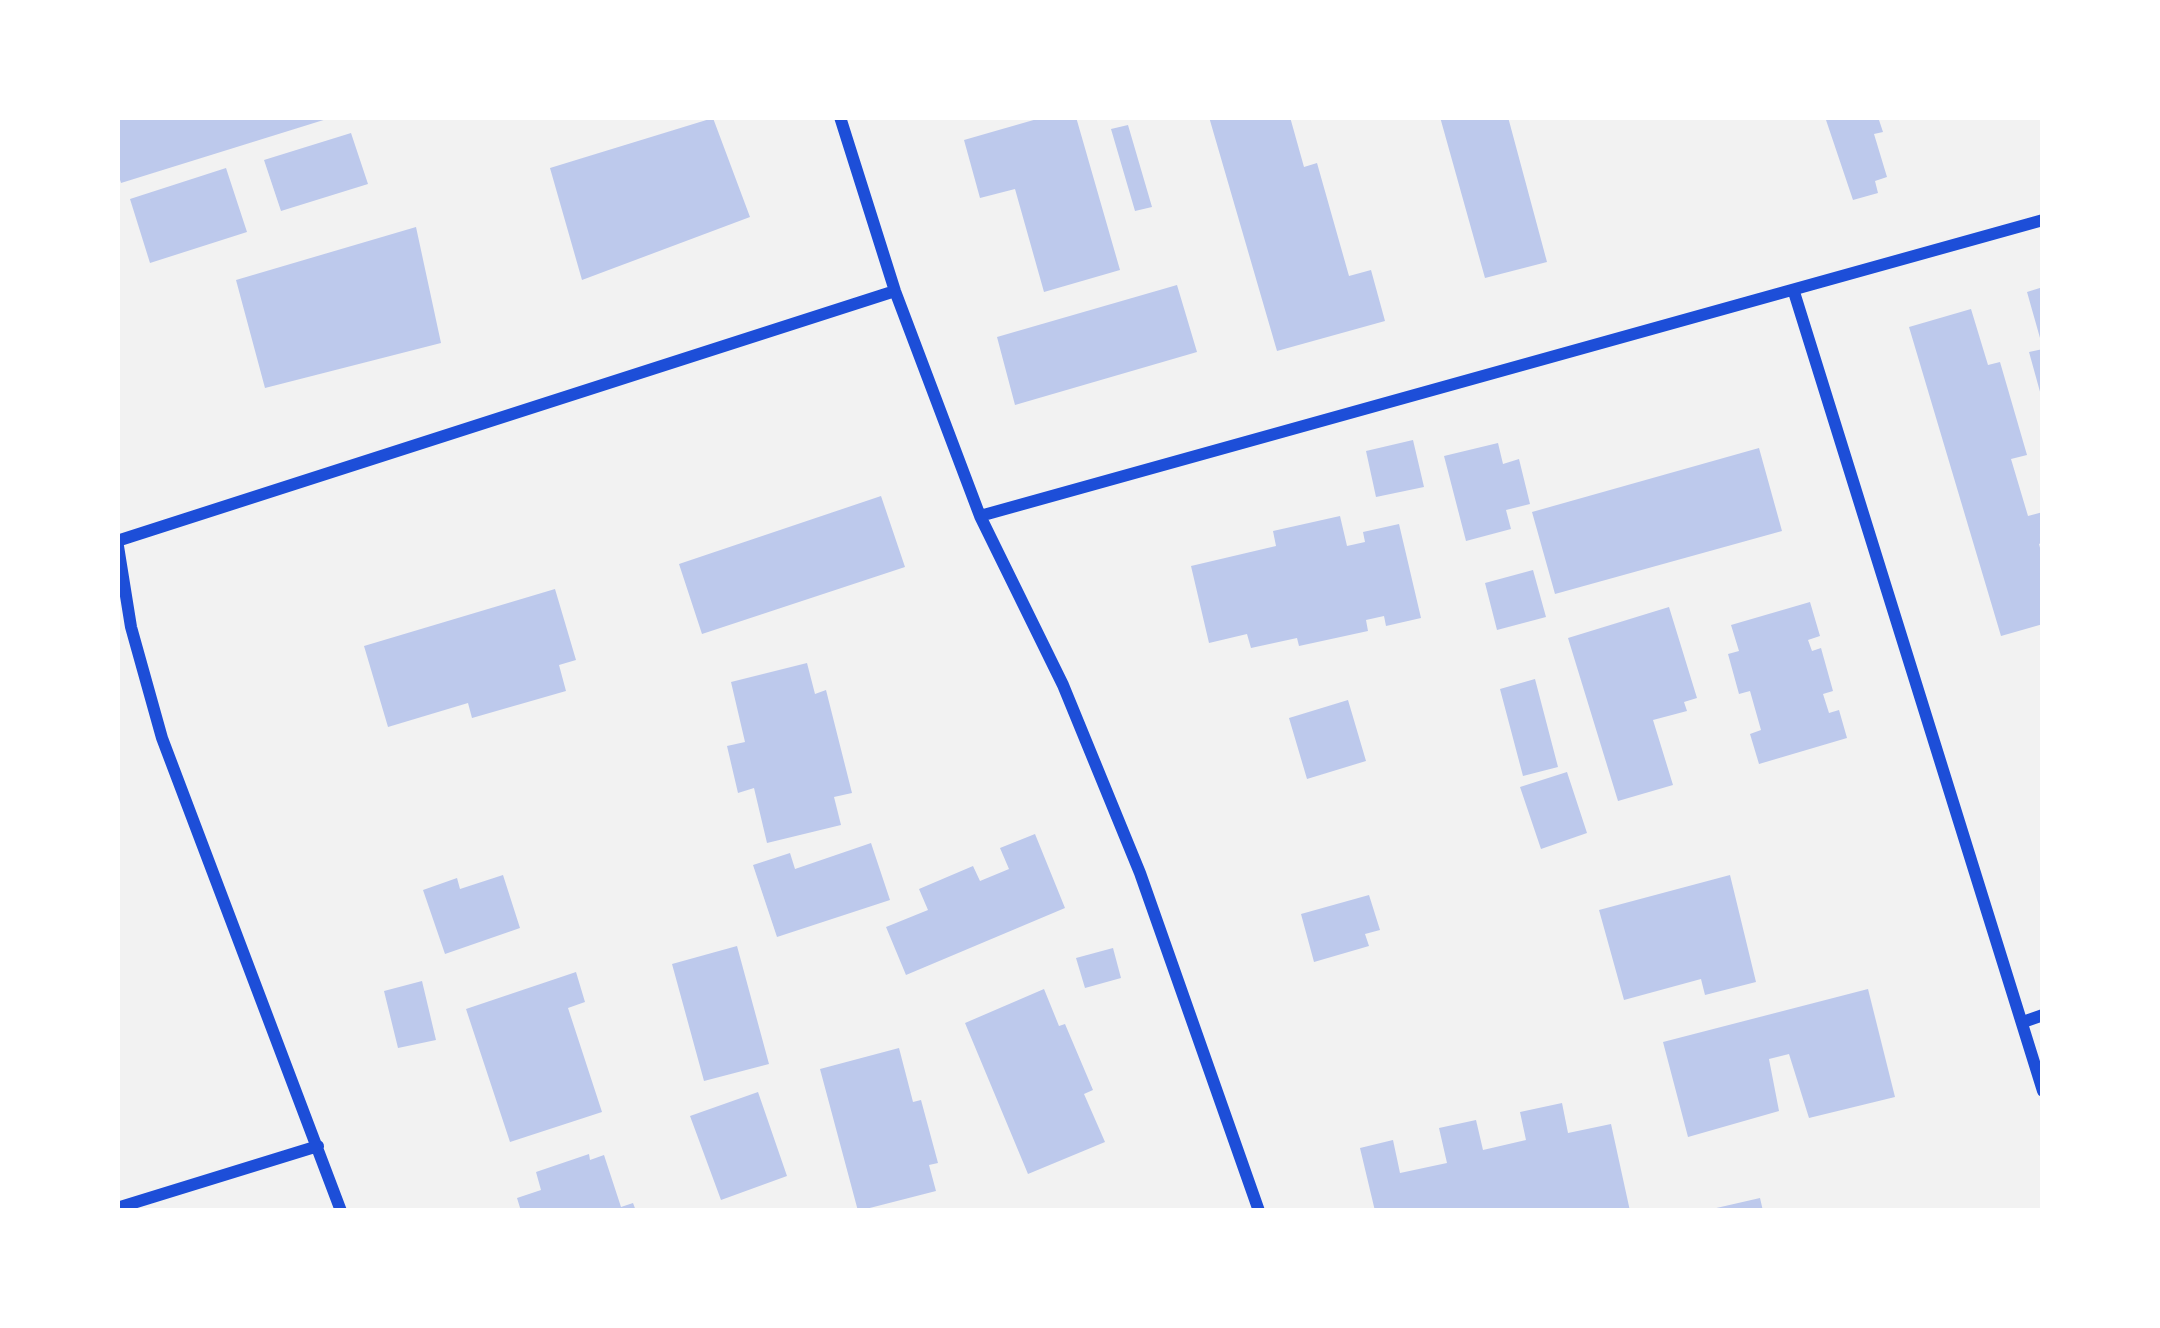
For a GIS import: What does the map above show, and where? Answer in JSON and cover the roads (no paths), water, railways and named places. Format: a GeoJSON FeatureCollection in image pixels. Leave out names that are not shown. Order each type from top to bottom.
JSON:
{"type":"FeatureCollection","features":[{"type":"Feature","properties":{"kind":"street"},"geometry":{"type":"LineString","coordinates":[[840,117],[895,290],[980,516],[1063,685],[1132,852],[1259,1211]]}},
{"type":"Feature","properties":{"kind":"street"},"geometry":{"type":"LineString","coordinates":[[980,516],[2043,220]]}},
{"type":"Feature","properties":{"kind":"street"},"geometry":{"type":"LineString","coordinates":[[341,1211],[162,738],[131,627],[117,541],[895,290]]}},
{"type":"Feature","properties":{"kind":"street"},"geometry":{"type":"LineString","coordinates":[[1794,292],[2043,1091]]}},
{"type":"Feature","properties":{"kind":"street"},"geometry":{"type":"LineString","coordinates":[[2023,1022],[2043,1015]]}},
{"type":"Feature","properties":{"kind":"street"},"geometry":{"type":"LineString","coordinates":[[117,1208],[318,1146]]}}]}
